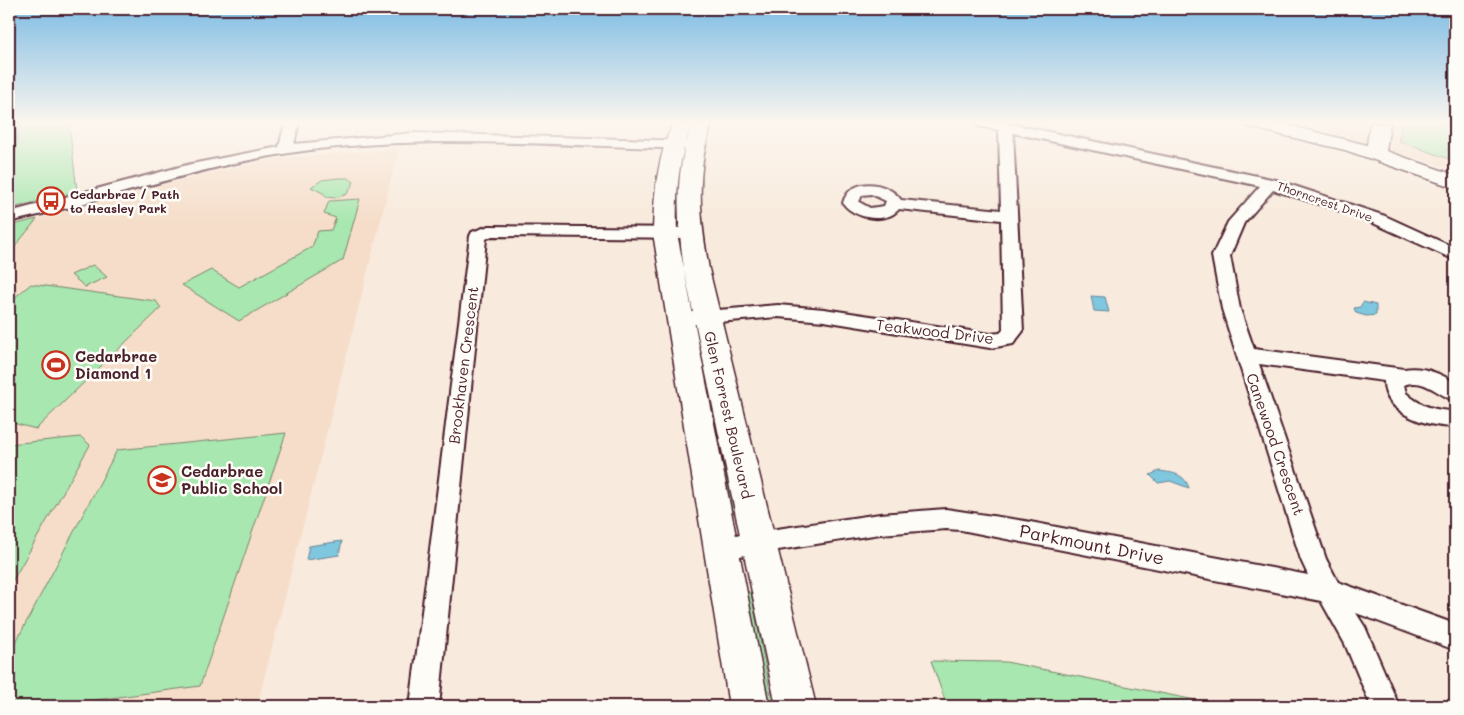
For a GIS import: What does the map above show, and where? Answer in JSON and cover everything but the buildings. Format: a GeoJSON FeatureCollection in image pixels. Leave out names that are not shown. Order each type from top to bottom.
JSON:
{"type":"FeatureCollection","features":[{"type":"Feature","properties":{"kind":"street"},"geometry":{"type":"LineString","coordinates":[[9,217],[191,169],[254,156]]}},
{"type":"Feature","properties":{"kind":"street","name":"Glen Forrest Boulevard"},"geometry":{"type":"LineString","coordinates":[[687,156],[688,181],[678,233],[693,318],[721,548],[749,706]]}},
{"type":"Feature","properties":{"kind":"street","name":"Teakwood Drive"},"geometry":{"type":"LineString","coordinates":[[693,318],[778,312],[824,315],[990,341],[1006,339],[1013,332],[1007,156]]}},
{"type":"Feature","properties":{"kind":"street","name":"Thorncrest Drive"},"geometry":{"type":"LineString","coordinates":[[1145,156],[1271,183],[1347,207],[1455,255]]}},
{"type":"Feature","properties":{"kind":"street"},"geometry":{"type":"LineString","coordinates":[[1383,156],[1455,182]]}},
{"type":"Feature","properties":{"kind":"street","name":"Canewood Crescent"},"geometry":{"type":"LineString","coordinates":[[1271,183],[1236,222],[1221,256],[1232,309],[1314,560],[1329,591],[1356,636],[1385,706]]}},
{"type":"Feature","properties":{"kind":"street"},"geometry":{"type":"LineString","coordinates":[[894,204],[1008,216]]}},
{"type":"Feature","properties":{"kind":"street","name":"Brookhaven Crescent"},"geometry":{"type":"LineString","coordinates":[[424,706],[478,236],[489,232],[678,233]]}},
{"type":"Feature","properties":{"kind":"street","name":"Glen Forrest Boulevard"},"geometry":{"type":"LineString","coordinates":[[693,318],[720,369],[796,706]]}},
{"type":"Feature","properties":{"kind":"street"},"geometry":{"type":"LineString","coordinates":[[1246,354],[1401,376],[1411,375],[1432,379],[1455,393]]}},
{"type":"Feature","properties":{"kind":"street"},"geometry":{"type":"LineString","coordinates":[[1401,376],[1394,381],[1393,386],[1396,394],[1403,402],[1433,417],[1455,419]]}},
{"type":"Feature","properties":{"kind":"street","name":"Parkmount Drive"},"geometry":{"type":"LineString","coordinates":[[721,548],[880,524],[946,519],[1026,531],[1329,591],[1455,637]]}},
{"type":"Feature","properties":{"kind":"shaded area","name":"Cedarbrae Public School"},"geometry":{"type":"Polygon","coordinates":[[[302,156],[397,156],[257,706],[9,706],[9,254],[37,219],[177,181],[272,159],[302,156]]]}},
{"type":"Feature","properties":{"kind":"shaded area"},"geometry":{"type":"Polygon","coordinates":[[[1411,156],[1455,156],[1455,171],[1411,156]]]}},
{"type":"Feature","properties":{"kind":"green space"},"geometry":{"type":"Polygon","coordinates":[[[9,156],[73,156],[77,191],[9,209],[9,156]]]}},
{"type":"Feature","properties":{"kind":"green space"},"geometry":{"type":"Polygon","coordinates":[[[1442,156],[1452,156],[1455,161],[1442,156]]]}},
{"type":"Feature","properties":{"kind":"green space"},"geometry":{"type":"Polygon","coordinates":[[[348,178],[354,182],[347,194],[336,198],[326,197],[323,193],[311,187],[322,180],[348,178]]]}},
{"type":"Feature","properties":{"kind":"green space"},"geometry":{"type":"Polygon","coordinates":[[[360,199],[343,260],[239,321],[182,285],[211,270],[239,287],[312,247],[318,231],[331,230],[336,218],[324,214],[329,201],[360,199]]]}},
{"type":"Feature","properties":{"kind":"green space"},"geometry":{"type":"Polygon","coordinates":[[[37,219],[9,254],[9,226],[37,219]]]}},
{"type":"Feature","properties":{"kind":"green space"},"geometry":{"type":"Polygon","coordinates":[[[93,265],[107,277],[85,287],[71,275],[93,265]]]}},
{"type":"Feature","properties":{"kind":"green space","name":"Cedarbrae Diamond 1"},"geometry":{"type":"Polygon","coordinates":[[[31,284],[156,301],[161,308],[36,429],[9,422],[9,302],[31,284]]]}},
{"type":"Feature","properties":{"kind":"green space"},"geometry":{"type":"Polygon","coordinates":[[[698,344],[702,347],[735,507],[733,514],[727,517],[698,344]]]}},
{"type":"Feature","properties":{"kind":"green space"},"geometry":{"type":"Polygon","coordinates":[[[286,433],[200,686],[51,706],[9,706],[9,655],[117,450],[286,433]]]}},
{"type":"Feature","properties":{"kind":"green space"},"geometry":{"type":"Polygon","coordinates":[[[81,437],[90,445],[9,587],[9,444],[81,437]]]}},
{"type":"Feature","properties":{"kind":"green space"},"geometry":{"type":"Polygon","coordinates":[[[744,589],[751,593],[773,706],[756,706],[736,595],[744,589]]]}},
{"type":"Feature","properties":{"kind":"green space"},"geometry":{"type":"Polygon","coordinates":[[[931,661],[1006,662],[1225,706],[947,706],[931,661]]]}},
{"type":"Feature","properties":{"kind":"water"},"geometry":{"type":"Polygon","coordinates":[[[1091,296],[1105,297],[1109,312],[1094,311],[1091,296]]]}},
{"type":"Feature","properties":{"kind":"water"},"geometry":{"type":"Polygon","coordinates":[[[1363,302],[1376,305],[1376,315],[1366,316],[1356,313],[1354,308],[1360,307],[1363,302]]]}},
{"type":"Feature","properties":{"kind":"water"},"geometry":{"type":"Polygon","coordinates":[[[1159,471],[1173,473],[1181,477],[1189,488],[1170,481],[1158,483],[1150,475],[1159,471]]]}},
{"type":"Feature","properties":{"kind":"water"},"geometry":{"type":"Polygon","coordinates":[[[342,541],[339,555],[306,560],[309,546],[342,541]]]}},
{"type":"Feature","properties":{"kind":"waterway"},"geometry":{"type":"LineString","coordinates":[[9,186],[13,156]]}},
{"type":"Feature","properties":{"kind":"place","name":"Cedarbrae / Path to Heasley Park"},"geometry":{"type":"Point","coordinates":[51,201]}},
{"type":"Feature","properties":{"kind":"place","name":"Cedarbrae Diamond 1"},"geometry":{"type":"Point","coordinates":[56,365]}},
{"type":"Feature","properties":{"kind":"place","name":"Cedarbrae Public School"},"geometry":{"type":"Point","coordinates":[162,480]}}]}
